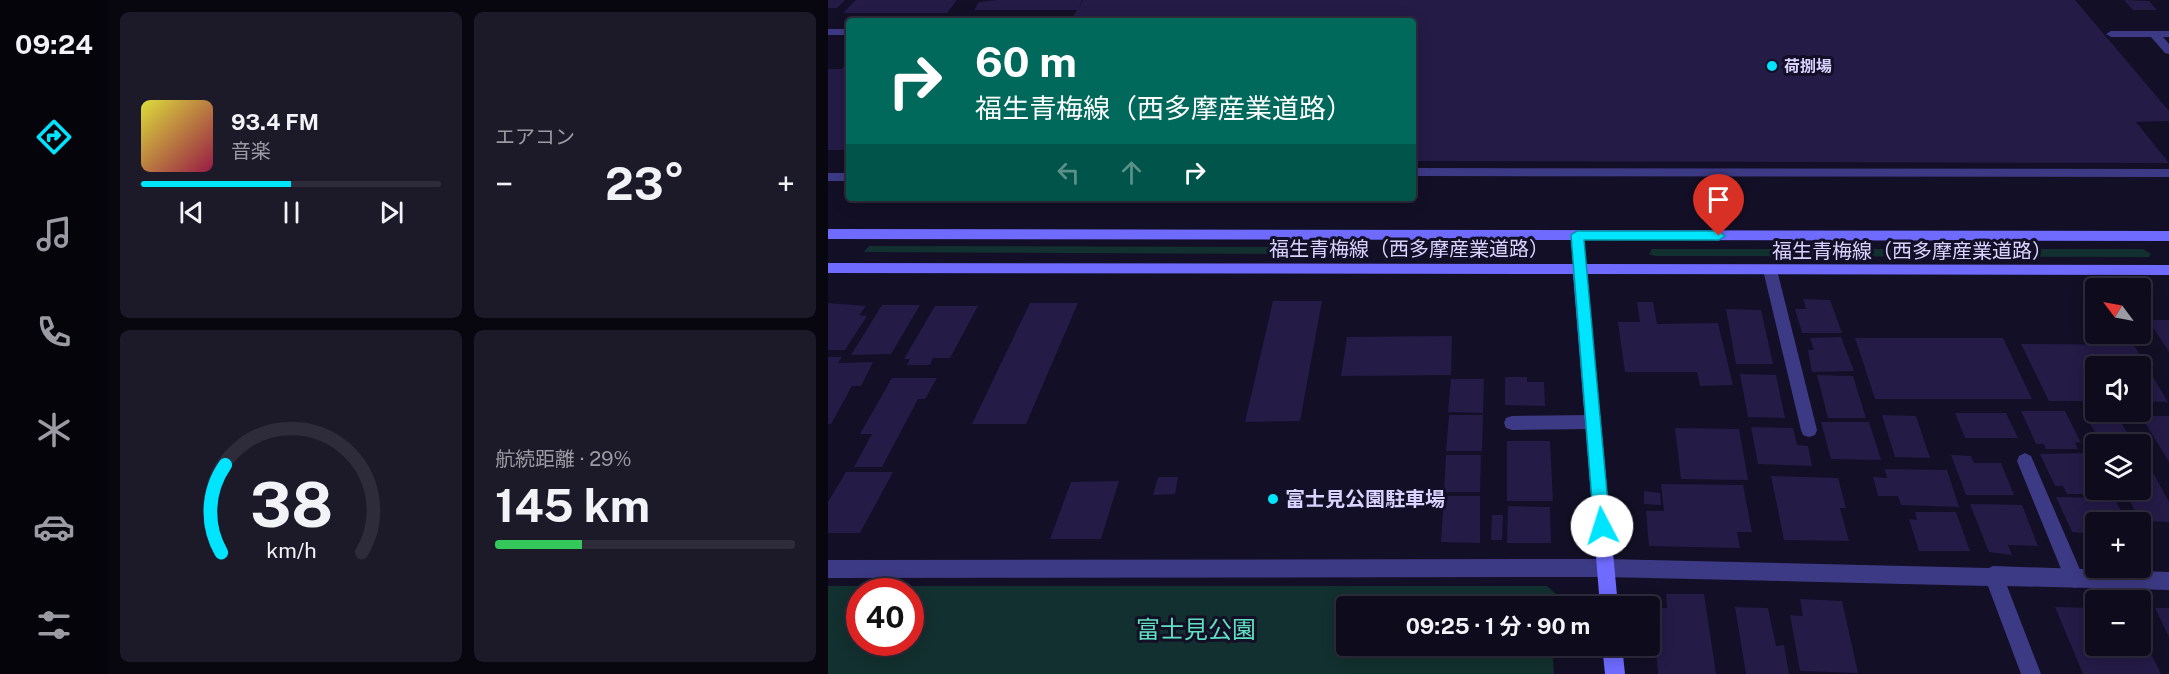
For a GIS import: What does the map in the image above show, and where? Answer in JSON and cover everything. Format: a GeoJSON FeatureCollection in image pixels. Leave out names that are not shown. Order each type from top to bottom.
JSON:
{"type":"FeatureCollection","features":[{"type":"Feature","properties":{"kind":"main road","name":"福生青梅線（西多摩産業道路）"},"geometry":{"type":"LineString","coordinates":[[828,234],[2169,236]]}},
{"type":"Feature","properties":{"kind":"main road"},"geometry":{"type":"LineString","coordinates":[[1577,235],[1608,596]]}},
{"type":"Feature","properties":{"kind":"main road","name":"福生青梅線（西多摩産業道路）"},"geometry":{"type":"LineString","coordinates":[[828,268],[2169,270]]}},
{"type":"Feature","properties":{"kind":"main road"},"geometry":{"type":"LineString","coordinates":[[1613,656],[1615,674]]}},
{"type":"Feature","properties":{"kind":"street"},"geometry":{"type":"LineString","coordinates":[[828,32],[846,32]]}},
{"type":"Feature","properties":{"kind":"street"},"geometry":{"type":"LineString","coordinates":[[2111,34],[2169,34]]}},
{"type":"Feature","properties":{"kind":"street"},"geometry":{"type":"LineString","coordinates":[[2154,34],[2169,51]]}},
{"type":"Feature","properties":{"kind":"street"},"geometry":{"type":"LineString","coordinates":[[1416,172],[2169,173]]}},
{"type":"Feature","properties":{"kind":"street"},"geometry":{"type":"LineString","coordinates":[[828,177],[846,177]]}},
{"type":"Feature","properties":{"kind":"street"},"geometry":{"type":"LineString","coordinates":[[1770,270],[1809,430]]}},
{"type":"Feature","properties":{"kind":"street"},"geometry":{"type":"LineString","coordinates":[[1512,423],[1593,422]]}},
{"type":"Feature","properties":{"kind":"street"},"geometry":{"type":"LineString","coordinates":[[2025,461],[2075,579]]}},
{"type":"Feature","properties":{"kind":"street"},"geometry":{"type":"LineString","coordinates":[[828,569],[1606,568],[1993,575],[2169,581]]}},
{"type":"Feature","properties":{"kind":"street"},"geometry":{"type":"LineString","coordinates":[[1993,575],[2031,674]]}},
{"type":"Feature","properties":{"kind":"green space"},"geometry":{"type":"Polygon","coordinates":[[[869,246],[1277,247],[1280,249],[1275,254],[864,252],[869,246]]]}},
{"type":"Feature","properties":{"kind":"green space"},"geometry":{"type":"Polygon","coordinates":[[[1430,249],[1507,249],[1512,252],[1508,256],[1427,255],[1426,251],[1430,249]]]}},
{"type":"Feature","properties":{"kind":"green space"},"geometry":{"type":"Polygon","coordinates":[[[1652,249],[2143,249],[2151,254],[2149,257],[1655,256],[1649,254],[1652,249]]]}},
{"type":"Feature","properties":{"kind":"green space","name":"富士見公園"},"geometry":{"type":"Polygon","coordinates":[[[828,586],[846,586],[846,656],[924,656],[924,586],[1547,586],[1558,596],[1336,596],[1336,656],[1553,656],[1554,674],[828,674],[828,586]]]}},
{"type":"Feature","properties":{"kind":"building"},"geometry":{"type":"Polygon","coordinates":[[[828,0],[845,0],[837,8],[828,8],[828,0]]]}},
{"type":"Feature","properties":{"kind":"building"},"geometry":{"type":"Polygon","coordinates":[[[856,0],[957,0],[947,13],[843,13],[856,0]]]}},
{"type":"Feature","properties":{"kind":"building","name":"荷捌場"},"geometry":{"type":"Polygon","coordinates":[[[1082,0],[1079,8],[1083,0],[2075,0],[2169,111],[2169,121],[2136,122],[2169,163],[1416,161],[1416,18],[1072,18],[1077,10],[974,10],[979,2],[1082,0]]]}},
{"type":"Feature","properties":{"kind":"building"},"geometry":{"type":"Polygon","coordinates":[[[2124,0],[2149,1],[2157,10],[2133,10],[2124,0]]]}},
{"type":"Feature","properties":{"kind":"building"},"geometry":{"type":"Polygon","coordinates":[[[846,63],[846,150],[828,150],[828,69],[842,69],[846,63]]]}},
{"type":"Feature","properties":{"kind":"building"},"geometry":{"type":"Polygon","coordinates":[[[1803,299],[1830,300],[1842,333],[1802,333],[1795,309],[1806,309],[1803,299]]]}},
{"type":"Feature","properties":{"kind":"building"},"geometry":{"type":"Polygon","coordinates":[[[1273,301],[1322,301],[1300,421],[1245,422],[1273,301]]]}},
{"type":"Feature","properties":{"kind":"building"},"geometry":{"type":"Polygon","coordinates":[[[1637,302],[1653,302],[1657,324],[1718,323],[1733,385],[1700,386],[1697,372],[1625,372],[1618,322],[1640,322],[1637,302]]]}},
{"type":"Feature","properties":{"kind":"building"},"geometry":{"type":"Polygon","coordinates":[[[828,303],[866,306],[859,315],[867,316],[845,350],[828,350],[828,303]]]}},
{"type":"Feature","properties":{"kind":"building"},"geometry":{"type":"Polygon","coordinates":[[[1030,303],[1078,303],[1026,424],[972,424],[1030,303]]]}},
{"type":"Feature","properties":{"kind":"building"},"geometry":{"type":"Polygon","coordinates":[[[882,305],[920,305],[891,354],[851,355],[882,305]]]}},
{"type":"Feature","properties":{"kind":"building"},"geometry":{"type":"Polygon","coordinates":[[[935,306],[978,306],[950,358],[933,358],[930,365],[907,365],[910,359],[904,359],[935,306]]]}},
{"type":"Feature","properties":{"kind":"building"},"geometry":{"type":"Polygon","coordinates":[[[1726,309],[1761,310],[1773,364],[1736,364],[1726,309]]]}},
{"type":"Feature","properties":{"kind":"building"},"geometry":{"type":"Polygon","coordinates":[[[2151,320],[2169,320],[2169,352],[2151,325],[2151,320]]]}},
{"type":"Feature","properties":{"kind":"building"},"geometry":{"type":"Polygon","coordinates":[[[1452,336],[1451,375],[1341,376],[1347,337],[1452,336]]]}},
{"type":"Feature","properties":{"kind":"building"},"geometry":{"type":"Polygon","coordinates":[[[1841,337],[1854,371],[1812,372],[1808,350],[1814,350],[1810,338],[1841,337]]]}},
{"type":"Feature","properties":{"kind":"building"},"geometry":{"type":"Polygon","coordinates":[[[1855,338],[2003,338],[2032,399],[1875,399],[1855,338]]]}},
{"type":"Feature","properties":{"kind":"building"},"geometry":{"type":"Polygon","coordinates":[[[2021,344],[2134,345],[2141,356],[2085,356],[2085,401],[2049,401],[2021,344]]]}},
{"type":"Feature","properties":{"kind":"building"},"geometry":{"type":"Polygon","coordinates":[[[828,357],[842,357],[838,363],[873,362],[861,386],[852,386],[831,424],[828,424],[828,357]]]}},
{"type":"Feature","properties":{"kind":"building"},"geometry":{"type":"Polygon","coordinates":[[[1740,374],[1776,375],[1785,418],[1748,417],[1740,374]]]}},
{"type":"Feature","properties":{"kind":"building"},"geometry":{"type":"Polygon","coordinates":[[[2151,374],[2168,402],[2151,401],[2151,374]]]}},
{"type":"Feature","properties":{"kind":"building"},"geometry":{"type":"Polygon","coordinates":[[[1817,375],[1853,376],[1866,418],[1828,418],[1817,375]]]}},
{"type":"Feature","properties":{"kind":"building"},"geometry":{"type":"Polygon","coordinates":[[[1505,377],[1527,377],[1527,382],[1544,382],[1545,406],[1505,405],[1505,377]]]}},
{"type":"Feature","properties":{"kind":"building"},"geometry":{"type":"Polygon","coordinates":[[[892,378],[937,378],[925,399],[918,399],[882,467],[854,467],[872,434],[860,434],[892,378]]]}},
{"type":"Feature","properties":{"kind":"building"},"geometry":{"type":"Polygon","coordinates":[[[1451,379],[1484,379],[1483,413],[1448,412],[1451,379]]]}},
{"type":"Feature","properties":{"kind":"building"},"geometry":{"type":"Polygon","coordinates":[[[2021,411],[2065,411],[2081,443],[2075,442],[2078,449],[2046,449],[2044,444],[2036,444],[2021,411]]]}},
{"type":"Feature","properties":{"kind":"building"},"geometry":{"type":"Polygon","coordinates":[[[1955,413],[2006,413],[2018,438],[1965,438],[1955,413]]]}},
{"type":"Feature","properties":{"kind":"building"},"geometry":{"type":"Polygon","coordinates":[[[1449,415],[1483,415],[1482,451],[1446,451],[1449,415]]]}},
{"type":"Feature","properties":{"kind":"building"},"geometry":{"type":"Polygon","coordinates":[[[1882,415],[1916,416],[1930,458],[1895,457],[1882,415]]]}},
{"type":"Feature","properties":{"kind":"building"},"geometry":{"type":"Polygon","coordinates":[[[2151,416],[2169,416],[2169,462],[2145,422],[2151,422],[2151,416]]]}},
{"type":"Feature","properties":{"kind":"building"},"geometry":{"type":"Polygon","coordinates":[[[1821,422],[1869,422],[1881,460],[1831,459],[1821,422]]]}},
{"type":"Feature","properties":{"kind":"building"},"geometry":{"type":"Polygon","coordinates":[[[2089,422],[2121,422],[2128,434],[2096,434],[2089,422]]]}},
{"type":"Feature","properties":{"kind":"building"},"geometry":{"type":"Polygon","coordinates":[[[1751,427],[1793,428],[1797,445],[1808,446],[1812,466],[1758,464],[1751,427]]]}},
{"type":"Feature","properties":{"kind":"building"},"geometry":{"type":"Polygon","coordinates":[[[1675,428],[1739,429],[1748,480],[1681,479],[1675,428]]]}},
{"type":"Feature","properties":{"kind":"building"},"geometry":{"type":"Polygon","coordinates":[[[1507,441],[1550,441],[1553,501],[1507,501],[1507,441]]]}},
{"type":"Feature","properties":{"kind":"building"},"geometry":{"type":"Polygon","coordinates":[[[2085,453],[2085,494],[2067,494],[2063,486],[2055,486],[2040,454],[2085,453]]]}},
{"type":"Feature","properties":{"kind":"building"},"geometry":{"type":"Polygon","coordinates":[[[1446,455],[1481,455],[1480,492],[1444,492],[1446,455]]]}},
{"type":"Feature","properties":{"kind":"building"},"geometry":{"type":"Polygon","coordinates":[[[1951,455],[1971,456],[1974,463],[2001,463],[2014,495],[1966,495],[1951,455]]]}},
{"type":"Feature","properties":{"kind":"building"},"geometry":{"type":"Polygon","coordinates":[[[1885,469],[1947,470],[1959,507],[1901,505],[1898,496],[1878,496],[1873,477],[1887,478],[1885,469]]]}},
{"type":"Feature","properties":{"kind":"building"},"geometry":{"type":"Polygon","coordinates":[[[2151,469],[2169,502],[2169,522],[2151,521],[2151,512],[2136,512],[2130,500],[2151,500],[2151,469]]]}},
{"type":"Feature","properties":{"kind":"building"},"geometry":{"type":"Polygon","coordinates":[[[846,472],[893,472],[860,533],[828,533],[828,502],[846,472]]]}},
{"type":"Feature","properties":{"kind":"building"},"geometry":{"type":"Polygon","coordinates":[[[1771,476],[1838,478],[1846,508],[1840,508],[1849,541],[1784,540],[1771,476]]]}},
{"type":"Feature","properties":{"kind":"building"},"geometry":{"type":"Polygon","coordinates":[[[1158,477],[1178,477],[1175,494],[1153,495],[1158,477]]]}},
{"type":"Feature","properties":{"kind":"building"},"geometry":{"type":"Polygon","coordinates":[[[1119,481],[1101,539],[1050,539],[1071,482],[1119,481]]]}},
{"type":"Feature","properties":{"kind":"building"},"geometry":{"type":"Polygon","coordinates":[[[1661,484],[1743,485],[1752,532],[1737,532],[1740,548],[1649,546],[1646,511],[1664,511],[1661,484]]]}},
{"type":"Feature","properties":{"kind":"building"},"geometry":{"type":"Polygon","coordinates":[[[1644,491],[1660,493],[1661,505],[1644,504],[1644,491]]]}},
{"type":"Feature","properties":{"kind":"building"},"geometry":{"type":"Polygon","coordinates":[[[1444,496],[1480,496],[1480,543],[1441,542],[1444,496]]]}},
{"type":"Feature","properties":{"kind":"building"},"geometry":{"type":"Polygon","coordinates":[[[2056,497],[2115,500],[2122,512],[2085,512],[2085,533],[2072,532],[2056,497]]]}},
{"type":"Feature","properties":{"kind":"building"},"geometry":{"type":"Polygon","coordinates":[[[1970,504],[2022,505],[2038,546],[2008,545],[2012,555],[1989,552],[1970,504]]]}},
{"type":"Feature","properties":{"kind":"building"},"geometry":{"type":"Polygon","coordinates":[[[1508,506],[1550,507],[1551,543],[1507,543],[1508,506]]]}},
{"type":"Feature","properties":{"kind":"building"},"geometry":{"type":"Polygon","coordinates":[[[1915,512],[1956,512],[1970,551],[1919,551],[1909,519],[1917,520],[1915,512]]]}},
{"type":"Feature","properties":{"kind":"building"},"geometry":{"type":"Polygon","coordinates":[[[1492,515],[1503,515],[1502,540],[1491,540],[1492,515]]]}},
{"type":"Feature","properties":{"kind":"building"},"geometry":{"type":"Polygon","coordinates":[[[1666,594],[1704,594],[1716,674],[1658,674],[1657,656],[1660,656],[1660,608],[1667,608],[1666,594]]]}},
{"type":"Feature","properties":{"kind":"building"},"geometry":{"type":"Polygon","coordinates":[[[1800,599],[1842,601],[1858,673],[1800,671],[1790,615],[1803,616],[1800,599]]]}},
{"type":"Feature","properties":{"kind":"building"},"geometry":{"type":"Polygon","coordinates":[[[1735,607],[1768,608],[1776,646],[1784,645],[1789,674],[1746,674],[1735,607]]]}},
{"type":"Feature","properties":{"kind":"building"},"geometry":{"type":"Polygon","coordinates":[[[2055,607],[2085,608],[2085,656],[2151,656],[2151,654],[2161,674],[2083,674],[2055,607]]]}},
{"type":"Feature","properties":{"kind":"building"},"geometry":{"type":"Polygon","coordinates":[[[2155,608],[2169,608],[2169,637],[2155,608]]]}},
{"type":"Feature","properties":{"kind":"place","name":"荷捌場"},"geometry":{"type":"Point","coordinates":[1772,66]}},
{"type":"Feature","properties":{"kind":"place","name":"富士見公園駐車場"},"geometry":{"type":"Point","coordinates":[1273,499]}},
{"type":"Feature","properties":{"kind":"route"},"geometry":{"type":"LineString","coordinates":[[1602,526],[1577,235],[1719,236]]}}]}
